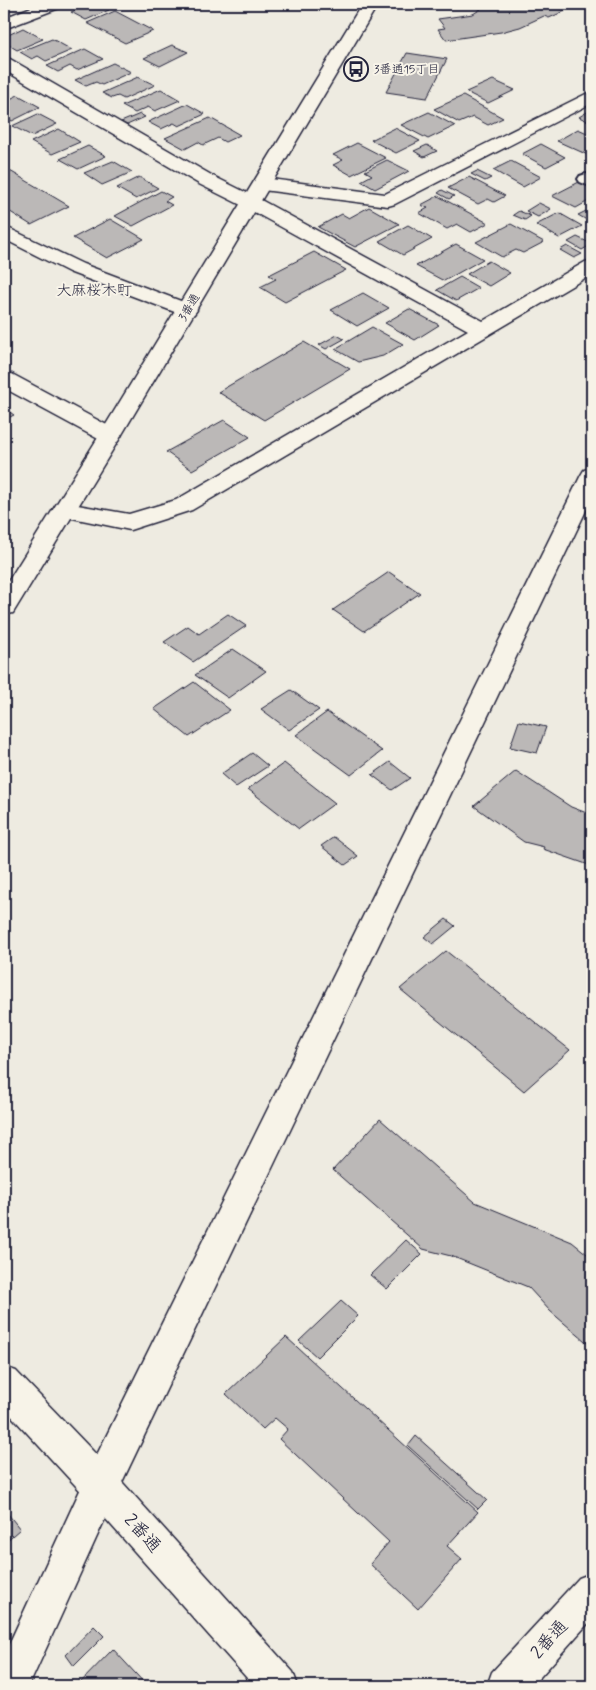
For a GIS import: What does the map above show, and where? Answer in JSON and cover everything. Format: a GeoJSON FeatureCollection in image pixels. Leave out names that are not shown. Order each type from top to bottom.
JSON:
{"type":"FeatureCollection","features":[{"type":"Feature","properties":{"kind":"street"},"geometry":{"type":"LineString","coordinates":[[4,24],[53,4]]}},
{"type":"Feature","properties":{"kind":"street","name":"3番通"},"geometry":{"type":"LineString","coordinates":[[4,607],[66,510],[370,4]]}},
{"type":"Feature","properties":{"kind":"street"},"geometry":{"type":"LineString","coordinates":[[4,63],[206,180],[252,203],[483,330]]}},
{"type":"Feature","properties":{"kind":"street"},"geometry":{"type":"LineString","coordinates":[[262,184],[388,200],[592,96]]}},
{"type":"Feature","properties":{"kind":"street"},"geometry":{"type":"LineString","coordinates":[[4,232],[76,268],[187,310]]}},
{"type":"Feature","properties":{"kind":"street"},"geometry":{"type":"LineString","coordinates":[[66,510],[130,522],[184,505],[592,266]]}},
{"type":"Feature","properties":{"kind":"street"},"geometry":{"type":"LineString","coordinates":[[4,379],[110,436]]}},
{"type":"Feature","properties":{"kind":"street"},"geometry":{"type":"LineString","coordinates":[[9,1686],[101,1486],[590,484]]}},
{"type":"Feature","properties":{"kind":"street","name":"2番通"},"geometry":{"type":"LineString","coordinates":[[4,1382],[101,1486],[279,1686]]}},
{"type":"Feature","properties":{"kind":"street","name":"2番通"},"geometry":{"type":"LineString","coordinates":[[506,1686],[592,1591]]}},
{"type":"Feature","properties":{"kind":"building"},"geometry":{"type":"Polygon","coordinates":[[[91,4],[97,4],[109,10],[86,20],[71,12],[91,4]]]}},
{"type":"Feature","properties":{"kind":"building"},"geometry":{"type":"Polygon","coordinates":[[[469,4],[550,4],[565,11],[549,18],[544,16],[520,27],[501,32],[446,40],[438,29],[445,28],[438,19],[473,14],[481,9],[469,4]]]}},
{"type":"Feature","properties":{"kind":"building"},"geometry":{"type":"Polygon","coordinates":[[[115,11],[153,31],[125,43],[87,23],[115,11]]]}},
{"type":"Feature","properties":{"kind":"building"},"geometry":{"type":"Polygon","coordinates":[[[23,28],[43,39],[17,50],[4,42],[4,37],[23,28]]]}},
{"type":"Feature","properties":{"kind":"building"},"geometry":{"type":"Polygon","coordinates":[[[52,39],[72,50],[46,61],[38,56],[32,59],[20,52],[52,39]]]}},
{"type":"Feature","properties":{"kind":"building"},"geometry":{"type":"Polygon","coordinates":[[[172,45],[188,52],[160,66],[144,58],[172,45]]]}},
{"type":"Feature","properties":{"kind":"building"},"geometry":{"type":"Polygon","coordinates":[[[85,49],[103,59],[77,70],[70,66],[58,72],[47,66],[85,49]]]}},
{"type":"Feature","properties":{"kind":"building"},"geometry":{"type":"Polygon","coordinates":[[[407,53],[447,59],[427,98],[386,92],[407,53]]]}},
{"type":"Feature","properties":{"kind":"building"},"geometry":{"type":"Polygon","coordinates":[[[113,63],[131,72],[102,85],[96,82],[86,86],[75,80],[113,63]]]}},
{"type":"Feature","properties":{"kind":"building"},"geometry":{"type":"Polygon","coordinates":[[[138,77],[155,85],[124,99],[118,96],[112,98],[102,93],[138,77]]]}},
{"type":"Feature","properties":{"kind":"building"},"geometry":{"type":"Polygon","coordinates":[[[493,80],[515,90],[488,103],[466,92],[493,80]]]}},
{"type":"Feature","properties":{"kind":"building"},"geometry":{"type":"Polygon","coordinates":[[[161,89],[180,100],[155,111],[148,107],[135,113],[122,106],[161,89]]]}},
{"type":"Feature","properties":{"kind":"building"},"geometry":{"type":"Polygon","coordinates":[[[18,95],[40,107],[12,121],[4,117],[4,102],[18,95]]]}},
{"type":"Feature","properties":{"kind":"building"},"geometry":{"type":"Polygon","coordinates":[[[463,96],[503,118],[488,125],[473,117],[459,123],[434,109],[463,96]]]}},
{"type":"Feature","properties":{"kind":"building"},"geometry":{"type":"Polygon","coordinates":[[[187,104],[205,114],[179,126],[174,123],[161,129],[148,122],[187,104]]]}},
{"type":"Feature","properties":{"kind":"building"},"geometry":{"type":"Polygon","coordinates":[[[592,109],[592,123],[579,117],[592,109]]]}},
{"type":"Feature","properties":{"kind":"building"},"geometry":{"type":"Polygon","coordinates":[[[429,112],[455,126],[428,139],[401,125],[429,112]]]}},
{"type":"Feature","properties":{"kind":"building"},"geometry":{"type":"Polygon","coordinates":[[[38,114],[57,124],[32,136],[12,126],[38,114]]]}},
{"type":"Feature","properties":{"kind":"building"},"geometry":{"type":"Polygon","coordinates":[[[140,114],[145,117],[127,125],[121,122],[140,114]]]}},
{"type":"Feature","properties":{"kind":"building"},"geometry":{"type":"Polygon","coordinates":[[[210,118],[240,135],[225,142],[218,138],[203,145],[198,142],[185,149],[165,138],[210,118]]]}},
{"type":"Feature","properties":{"kind":"building"},"geometry":{"type":"Polygon","coordinates":[[[395,128],[420,141],[396,153],[371,140],[395,128]]]}},
{"type":"Feature","properties":{"kind":"building"},"geometry":{"type":"Polygon","coordinates":[[[59,129],[80,142],[52,154],[31,142],[59,129]]]}},
{"type":"Feature","properties":{"kind":"building"},"geometry":{"type":"Polygon","coordinates":[[[578,129],[592,135],[592,155],[590,156],[557,141],[578,129]]]}},
{"type":"Feature","properties":{"kind":"building"},"geometry":{"type":"Polygon","coordinates":[[[357,143],[386,158],[351,175],[333,165],[343,160],[333,155],[357,143]]]}},
{"type":"Feature","properties":{"kind":"building"},"geometry":{"type":"Polygon","coordinates":[[[541,144],[565,157],[546,167],[522,154],[541,144]]]}},
{"type":"Feature","properties":{"kind":"building"},"geometry":{"type":"Polygon","coordinates":[[[427,145],[437,151],[424,157],[414,151],[427,145]]]}},
{"type":"Feature","properties":{"kind":"building"},"geometry":{"type":"Polygon","coordinates":[[[88,146],[106,156],[78,169],[60,159],[88,146]]]}},
{"type":"Feature","properties":{"kind":"building"},"geometry":{"type":"Polygon","coordinates":[[[387,160],[409,171],[375,189],[361,181],[372,175],[365,171],[387,160]]]}},
{"type":"Feature","properties":{"kind":"building"},"geometry":{"type":"Polygon","coordinates":[[[113,161],[132,172],[102,185],[84,173],[113,161]]]}},
{"type":"Feature","properties":{"kind":"building"},"geometry":{"type":"Polygon","coordinates":[[[511,161],[541,177],[523,187],[493,170],[511,161]]]}},
{"type":"Feature","properties":{"kind":"building"},"geometry":{"type":"Polygon","coordinates":[[[10,171],[69,206],[31,225],[4,208],[4,173],[10,171]]]}},
{"type":"Feature","properties":{"kind":"building"},"geometry":{"type":"Polygon","coordinates":[[[477,171],[491,178],[485,181],[471,174],[477,171]]]}},
{"type":"Feature","properties":{"kind":"building"},"geometry":{"type":"Polygon","coordinates":[[[139,177],[158,188],[136,199],[117,188],[139,177]]]}},
{"type":"Feature","properties":{"kind":"building"},"geometry":{"type":"Polygon","coordinates":[[[469,177],[505,196],[494,202],[488,199],[478,204],[448,188],[469,177]]]}},
{"type":"Feature","properties":{"kind":"building"},"geometry":{"type":"Polygon","coordinates":[[[579,182],[592,188],[592,199],[576,208],[552,196],[579,182]]]}},
{"type":"Feature","properties":{"kind":"building"},"geometry":{"type":"Polygon","coordinates":[[[442,190],[454,196],[449,199],[438,193],[442,190]]]}},
{"type":"Feature","properties":{"kind":"building"},"geometry":{"type":"Polygon","coordinates":[[[161,191],[172,197],[165,201],[172,205],[133,226],[115,216],[161,191]]]}},
{"type":"Feature","properties":{"kind":"building"},"geometry":{"type":"Polygon","coordinates":[[[438,196],[488,223],[471,232],[457,224],[447,229],[419,213],[428,208],[421,205],[438,196]]]}},
{"type":"Feature","properties":{"kind":"building"},"geometry":{"type":"Polygon","coordinates":[[[539,203],[551,209],[538,217],[526,211],[539,203]]]}},
{"type":"Feature","properties":{"kind":"building"},"geometry":{"type":"Polygon","coordinates":[[[369,207],[399,224],[355,247],[318,227],[342,214],[349,218],[369,207]]]}},
{"type":"Feature","properties":{"kind":"building"},"geometry":{"type":"Polygon","coordinates":[[[592,208],[592,223],[578,215],[592,208]]]}},
{"type":"Feature","properties":{"kind":"building"},"geometry":{"type":"Polygon","coordinates":[[[519,211],[531,216],[525,220],[513,215],[519,211]]]}},
{"type":"Feature","properties":{"kind":"building"},"geometry":{"type":"Polygon","coordinates":[[[559,213],[582,226],[559,238],[536,225],[559,213]]]}},
{"type":"Feature","properties":{"kind":"building"},"geometry":{"type":"Polygon","coordinates":[[[110,219],[144,239],[107,258],[73,238],[110,219]]]}},
{"type":"Feature","properties":{"kind":"building"},"geometry":{"type":"Polygon","coordinates":[[[511,224],[544,242],[523,253],[516,250],[502,257],[476,242],[511,224]]]}},
{"type":"Feature","properties":{"kind":"building"},"geometry":{"type":"Polygon","coordinates":[[[408,225],[432,239],[403,255],[379,241],[408,225]]]}},
{"type":"Feature","properties":{"kind":"building"},"geometry":{"type":"Polygon","coordinates":[[[577,237],[592,244],[582,250],[568,242],[577,237]]]}},
{"type":"Feature","properties":{"kind":"building"},"geometry":{"type":"Polygon","coordinates":[[[456,244],[483,259],[444,281],[416,266],[456,244]]]}},
{"type":"Feature","properties":{"kind":"building"},"geometry":{"type":"Polygon","coordinates":[[[567,246],[582,254],[574,258],[560,250],[567,246]]]}},
{"type":"Feature","properties":{"kind":"building"},"geometry":{"type":"Polygon","coordinates":[[[314,252],[346,270],[285,302],[260,287],[276,279],[269,275],[314,252]]]}},
{"type":"Feature","properties":{"kind":"building"},"geometry":{"type":"Polygon","coordinates":[[[489,261],[510,273],[489,286],[467,274],[489,261]]]}},
{"type":"Feature","properties":{"kind":"building"},"geometry":{"type":"Polygon","coordinates":[[[460,277],[479,288],[456,301],[437,290],[460,277]]]}},
{"type":"Feature","properties":{"kind":"building"},"geometry":{"type":"Polygon","coordinates":[[[363,293],[389,308],[357,326],[331,310],[363,293]]]}},
{"type":"Feature","properties":{"kind":"building"},"geometry":{"type":"Polygon","coordinates":[[[409,309],[439,325],[415,340],[385,323],[409,309]]]}},
{"type":"Feature","properties":{"kind":"building"},"geometry":{"type":"Polygon","coordinates":[[[372,327],[403,344],[383,356],[358,362],[335,349],[372,327]]]}},
{"type":"Feature","properties":{"kind":"building"},"geometry":{"type":"Polygon","coordinates":[[[337,335],[344,339],[326,349],[319,345],[337,335]]]}},
{"type":"Feature","properties":{"kind":"building"},"geometry":{"type":"Polygon","coordinates":[[[304,342],[350,369],[264,420],[218,392],[304,342]]]}},
{"type":"Feature","properties":{"kind":"building"},"geometry":{"type":"Polygon","coordinates":[[[4,408],[14,415],[4,420],[4,408]]]}},
{"type":"Feature","properties":{"kind":"building"},"geometry":{"type":"Polygon","coordinates":[[[224,420],[250,437],[192,470],[166,452],[224,420]]]}},
{"type":"Feature","properties":{"kind":"building"},"geometry":{"type":"Polygon","coordinates":[[[389,572],[420,593],[364,631],[333,610],[389,572]]]}},
{"type":"Feature","properties":{"kind":"building"},"geometry":{"type":"Polygon","coordinates":[[[228,614],[246,626],[193,662],[164,642],[188,626],[199,634],[228,614]]]}},
{"type":"Feature","properties":{"kind":"building"},"geometry":{"type":"Polygon","coordinates":[[[233,649],[266,671],[228,698],[195,675],[233,649]]]}},
{"type":"Feature","properties":{"kind":"building"},"geometry":{"type":"Polygon","coordinates":[[[194,682],[230,710],[189,737],[154,709],[194,682]]]}},
{"type":"Feature","properties":{"kind":"building"},"geometry":{"type":"Polygon","coordinates":[[[291,690],[319,710],[289,730],[261,709],[291,690]]]}},
{"type":"Feature","properties":{"kind":"building"},"geometry":{"type":"Polygon","coordinates":[[[327,712],[382,751],[351,775],[296,735],[327,712]]]}},
{"type":"Feature","properties":{"kind":"building"},"geometry":{"type":"Polygon","coordinates":[[[519,721],[546,727],[537,753],[510,747],[519,721]]]}},
{"type":"Feature","properties":{"kind":"building"},"geometry":{"type":"Polygon","coordinates":[[[252,753],[268,766],[236,787],[221,774],[252,753]]]}},
{"type":"Feature","properties":{"kind":"building"},"geometry":{"type":"Polygon","coordinates":[[[390,762],[410,778],[392,790],[372,775],[390,762]]]}},
{"type":"Feature","properties":{"kind":"building"},"geometry":{"type":"Polygon","coordinates":[[[284,763],[335,803],[299,829],[248,789],[284,763]]]}},
{"type":"Feature","properties":{"kind":"building"},"geometry":{"type":"Polygon","coordinates":[[[516,771],[571,807],[592,815],[592,866],[543,849],[544,847],[524,842],[474,806],[516,771]]]}},
{"type":"Feature","properties":{"kind":"building"},"geometry":{"type":"Polygon","coordinates":[[[334,837],[358,856],[345,865],[321,846],[334,837]]]}},
{"type":"Feature","properties":{"kind":"building"},"geometry":{"type":"Polygon","coordinates":[[[446,919],[455,926],[433,944],[424,937],[446,919]]]}},
{"type":"Feature","properties":{"kind":"building"},"geometry":{"type":"Polygon","coordinates":[[[446,951],[570,1050],[524,1091],[400,989],[446,951]]]}},
{"type":"Feature","properties":{"kind":"building"},"geometry":{"type":"Polygon","coordinates":[[[380,1119],[475,1202],[572,1242],[592,1258],[592,1347],[550,1311],[528,1287],[451,1256],[423,1249],[333,1170],[380,1119]]]}},
{"type":"Feature","properties":{"kind":"building"},"geometry":{"type":"Polygon","coordinates":[[[406,1240],[422,1254],[387,1289],[370,1275],[406,1240]]]}},
{"type":"Feature","properties":{"kind":"building"},"geometry":{"type":"Polygon","coordinates":[[[341,1301],[358,1316],[317,1357],[299,1341],[341,1301]]]}},
{"type":"Feature","properties":{"kind":"building"},"geometry":{"type":"Polygon","coordinates":[[[286,1337],[478,1512],[447,1546],[462,1559],[418,1609],[370,1564],[389,1542],[279,1439],[288,1429],[275,1418],[263,1429],[226,1394],[286,1337]]]}},
{"type":"Feature","properties":{"kind":"building"},"geometry":{"type":"Polygon","coordinates":[[[416,1436],[487,1500],[478,1509],[408,1446],[416,1436]]]}},
{"type":"Feature","properties":{"kind":"building"},"geometry":{"type":"Polygon","coordinates":[[[4,1509],[20,1529],[4,1543],[4,1509]]]}},
{"type":"Feature","properties":{"kind":"building"},"geometry":{"type":"Polygon","coordinates":[[[94,1626],[104,1636],[74,1666],[66,1655],[94,1626]]]}},
{"type":"Feature","properties":{"kind":"building"},"geometry":{"type":"Polygon","coordinates":[[[113,1649],[147,1686],[77,1686],[113,1649]]]}},
{"type":"Feature","properties":{"kind":"place","name":"3番通15丁目"},"geometry":{"type":"Point","coordinates":[356,69]}},
{"type":"Feature","properties":{"kind":"district","name":"大麻桜木町"},"geometry":{"type":"Point","coordinates":[94,290]}}]}
